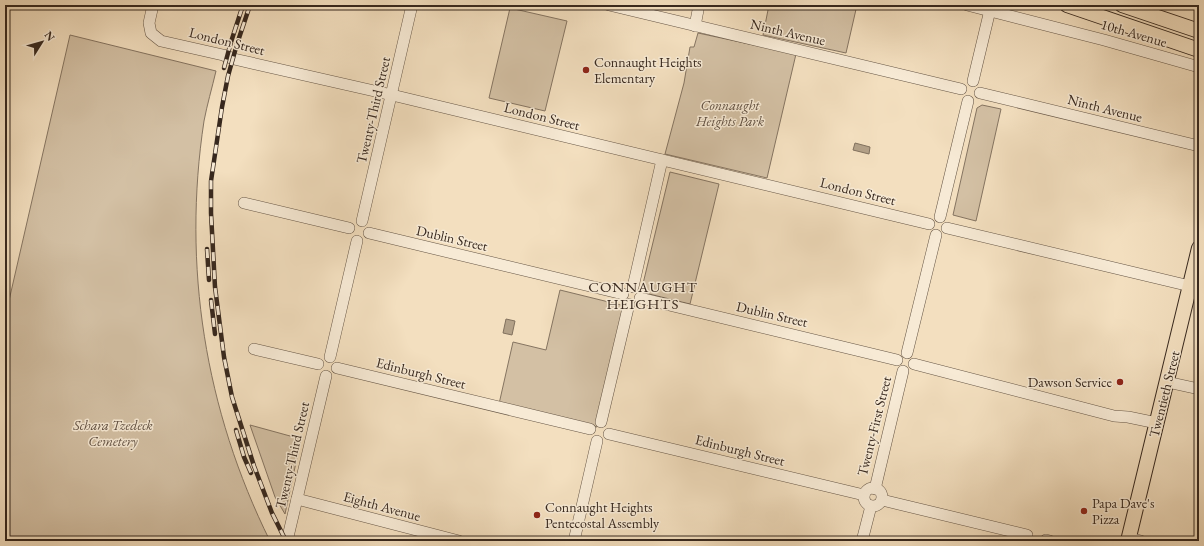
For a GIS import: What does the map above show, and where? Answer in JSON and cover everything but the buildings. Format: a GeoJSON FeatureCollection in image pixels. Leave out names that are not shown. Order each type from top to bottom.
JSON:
{"type":"FeatureCollection","features":[{"type":"Feature","properties":{"kind":"main road"},"geometry":{"type":"LineString","coordinates":[[1067,5],[1199,50]]}},
{"type":"Feature","properties":{"kind":"main road"},"geometry":{"type":"LineString","coordinates":[[1122,5],[1199,31]]}},
{"type":"Feature","properties":{"kind":"main road","name":"Twentieth Street"},"geometry":{"type":"LineString","coordinates":[[1133,540],[1156,423],[1199,248]]}},
{"type":"Feature","properties":{"kind":"street","name":"London Street"},"geometry":{"type":"LineString","coordinates":[[153,5],[149,23],[151,33],[162,41],[929,224]]}},
{"type":"Feature","properties":{"kind":"street","name":"Twenty-Third Street"},"geometry":{"type":"LineString","coordinates":[[362,221],[412,5]]}},
{"type":"Feature","properties":{"kind":"street","name":"Ninth Avenue"},"geometry":{"type":"LineString","coordinates":[[609,5],[961,88]]}},
{"type":"Feature","properties":{"kind":"street"},"geometry":{"type":"LineString","coordinates":[[695,26],[699,5]]}},
{"type":"Feature","properties":{"kind":"street","name":"10th Avenue"},"geometry":{"type":"LineString","coordinates":[[967,5],[1104,40],[1199,68]]}},
{"type":"Feature","properties":{"kind":"street"},"geometry":{"type":"LineString","coordinates":[[973,81],[990,10]]}},
{"type":"Feature","properties":{"kind":"street"},"geometry":{"type":"LineString","coordinates":[[973,81],[980,87],[980,93],[977,99],[968,101],[963,97],[961,88],[967,82],[973,81]]}},
{"type":"Feature","properties":{"kind":"street","name":"Ninth Avenue"},"geometry":{"type":"LineString","coordinates":[[980,93],[1199,146]]}},
{"type":"Feature","properties":{"kind":"street"},"geometry":{"type":"LineString","coordinates":[[940,217],[968,101]]}},
{"type":"Feature","properties":{"kind":"street"},"geometry":{"type":"LineString","coordinates":[[633,287],[662,160]]}},
{"type":"Feature","properties":{"kind":"street"},"geometry":{"type":"LineString","coordinates":[[244,203],[349,228]]}},
{"type":"Feature","properties":{"kind":"street"},"geometry":{"type":"LineString","coordinates":[[940,217],[945,220],[947,228],[944,233],[936,235],[929,230],[929,224],[932,219],[940,217]]}},
{"type":"Feature","properties":{"kind":"street"},"geometry":{"type":"LineString","coordinates":[[362,221],[366,224],[369,233],[366,238],[357,241],[351,238],[349,228],[352,223],[362,221]]}},
{"type":"Feature","properties":{"kind":"street"},"geometry":{"type":"LineString","coordinates":[[947,228],[1190,286]]}},
{"type":"Feature","properties":{"kind":"street","name":"Dublin Street"},"geometry":{"type":"LineString","coordinates":[[369,233],[623,294]]}},
{"type":"Feature","properties":{"kind":"street"},"geometry":{"type":"LineString","coordinates":[[907,353],[936,235]]}},
{"type":"Feature","properties":{"kind":"street"},"geometry":{"type":"LineString","coordinates":[[330,357],[357,241]]}},
{"type":"Feature","properties":{"kind":"street"},"geometry":{"type":"LineString","coordinates":[[633,287],[638,290],[640,298],[634,304],[624,302],[623,294],[625,289],[633,287]]}},
{"type":"Feature","properties":{"kind":"street","name":"Dublin Street"},"geometry":{"type":"LineString","coordinates":[[640,298],[897,360]]}},
{"type":"Feature","properties":{"kind":"street"},"geometry":{"type":"LineString","coordinates":[[601,422],[629,304]]}},
{"type":"Feature","properties":{"kind":"street"},"geometry":{"type":"LineString","coordinates":[[254,350],[318,364]]}},
{"type":"Feature","properties":{"kind":"street"},"geometry":{"type":"LineString","coordinates":[[907,353],[913,358],[914,364],[909,370],[903,371],[897,365],[897,360],[900,355],[907,353]]}},
{"type":"Feature","properties":{"kind":"street"},"geometry":{"type":"LineString","coordinates":[[324,357],[330,357],[335,360],[338,368],[332,376],[326,376],[318,370],[318,364],[324,357]]}},
{"type":"Feature","properties":{"kind":"street"},"geometry":{"type":"LineString","coordinates":[[914,364],[1114,416],[1128,417],[1156,423]]}},
{"type":"Feature","properties":{"kind":"street","name":"Edinburgh Street"},"geometry":{"type":"LineString","coordinates":[[338,368],[590,429]]}},
{"type":"Feature","properties":{"kind":"street","name":"Twenty-First Street"},"geometry":{"type":"LineString","coordinates":[[875,489],[903,371]]}},
{"type":"Feature","properties":{"kind":"street","name":"Twenty-Third Street"},"geometry":{"type":"LineString","coordinates":[[287,541],[326,376]]}},
{"type":"Feature","properties":{"kind":"street"},"geometry":{"type":"LineString","coordinates":[[1167,382],[1199,390]]}},
{"type":"Feature","properties":{"kind":"street"},"geometry":{"type":"LineString","coordinates":[[601,422],[607,425],[609,434],[603,441],[597,441],[592,438],[590,429],[595,423],[601,422]]}},
{"type":"Feature","properties":{"kind":"street","name":"Edinburgh Street"},"geometry":{"type":"LineString","coordinates":[[609,434],[864,495]]}},
{"type":"Feature","properties":{"kind":"street"},"geometry":{"type":"LineString","coordinates":[[574,541],[597,441]]}},
{"type":"Feature","properties":{"kind":"street"},"geometry":{"type":"LineString","coordinates":[[875,489],[881,494],[882,500],[876,506],[870,506],[866,503],[864,495],[867,491],[875,489]]}},
{"type":"Feature","properties":{"kind":"street","name":"Eighth Avenue"},"geometry":{"type":"LineString","coordinates":[[297,499],[459,541]]}},
{"type":"Feature","properties":{"kind":"street"},"geometry":{"type":"LineString","coordinates":[[882,500],[1027,536]]}},
{"type":"Feature","properties":{"kind":"street"},"geometry":{"type":"LineString","coordinates":[[862,541],[870,506]]}},
{"type":"Feature","properties":{"kind":"green space"},"geometry":{"type":"Polygon","coordinates":[[[769,5],[857,5],[846,53],[763,35],[769,5]]]}},
{"type":"Feature","properties":{"kind":"green space"},"geometry":{"type":"Polygon","coordinates":[[[510,8],[567,21],[545,111],[489,98],[510,8]]]}},
{"type":"Feature","properties":{"kind":"green space","name":"Connaught Heights Park"},"geometry":{"type":"Polygon","coordinates":[[[698,33],[796,54],[767,178],[665,154],[684,83],[690,47],[694,47],[698,33]]]}},
{"type":"Feature","properties":{"kind":"green space","name":"Schara Tzedeck Cemetery"},"geometry":{"type":"Polygon","coordinates":[[[70,35],[216,71],[204,121],[198,175],[196,229],[198,283],[204,336],[215,389],[229,440],[248,491],[270,541],[5,541],[5,318],[70,35]]]}},
{"type":"Feature","properties":{"kind":"green space"},"geometry":{"type":"Polygon","coordinates":[[[982,105],[1001,109],[976,221],[953,215],[977,108],[982,105]]]}},
{"type":"Feature","properties":{"kind":"green space"},"geometry":{"type":"Polygon","coordinates":[[[670,172],[719,184],[690,304],[641,292],[670,172]]]}},
{"type":"Feature","properties":{"kind":"green space"},"geometry":{"type":"Polygon","coordinates":[[[560,290],[625,306],[597,427],[499,404],[513,342],[546,350],[560,290]]]}},
{"type":"Feature","properties":{"kind":"green space"},"geometry":{"type":"Polygon","coordinates":[[[250,425],[301,439],[285,514],[275,497],[250,425]]]}},
{"type":"Feature","properties":{"kind":"shaded area"},"geometry":{"type":"Polygon","coordinates":[[[855,143],[870,147],[869,154],[853,150],[855,143]]]}},
{"type":"Feature","properties":{"kind":"shaded area"},"geometry":{"type":"Polygon","coordinates":[[[506,319],[515,321],[512,335],[503,333],[506,319]]]}},
{"type":"Feature","properties":{"kind":"railway"},"geometry":{"type":"LineString","coordinates":[[224,68],[243,5]]}},
{"type":"Feature","properties":{"kind":"railway"},"geometry":{"type":"LineString","coordinates":[[250,5],[228,76],[211,181],[211,213],[215,287],[224,357],[232,397],[254,466],[272,513],[286,541]]}},
{"type":"Feature","properties":{"kind":"railway"},"geometry":{"type":"LineString","coordinates":[[207,249],[209,280]]}},
{"type":"Feature","properties":{"kind":"railway"},"geometry":{"type":"LineString","coordinates":[[211,300],[215,334]]}},
{"type":"Feature","properties":{"kind":"railway"},"geometry":{"type":"LineString","coordinates":[[236,430],[244,457],[251,473]]}},
{"type":"Feature","properties":{"kind":"place","name":"Connaught Heights Elementary"},"geometry":{"type":"Point","coordinates":[586,70]}},
{"type":"Feature","properties":{"kind":"place","name":"Dawson Service"},"geometry":{"type":"Point","coordinates":[1120,382]}},
{"type":"Feature","properties":{"kind":"place","name":"Papa Dave's Pizza"},"geometry":{"type":"Point","coordinates":[1084,511]}},
{"type":"Feature","properties":{"kind":"place","name":"Connaught Heights Pentecostal Assembly"},"geometry":{"type":"Point","coordinates":[537,515]}},
{"type":"Feature","properties":{"kind":"district","name":"CONNAUGHT HEIGHTS"},"geometry":{"type":"Point","coordinates":[643,296]}}]}
